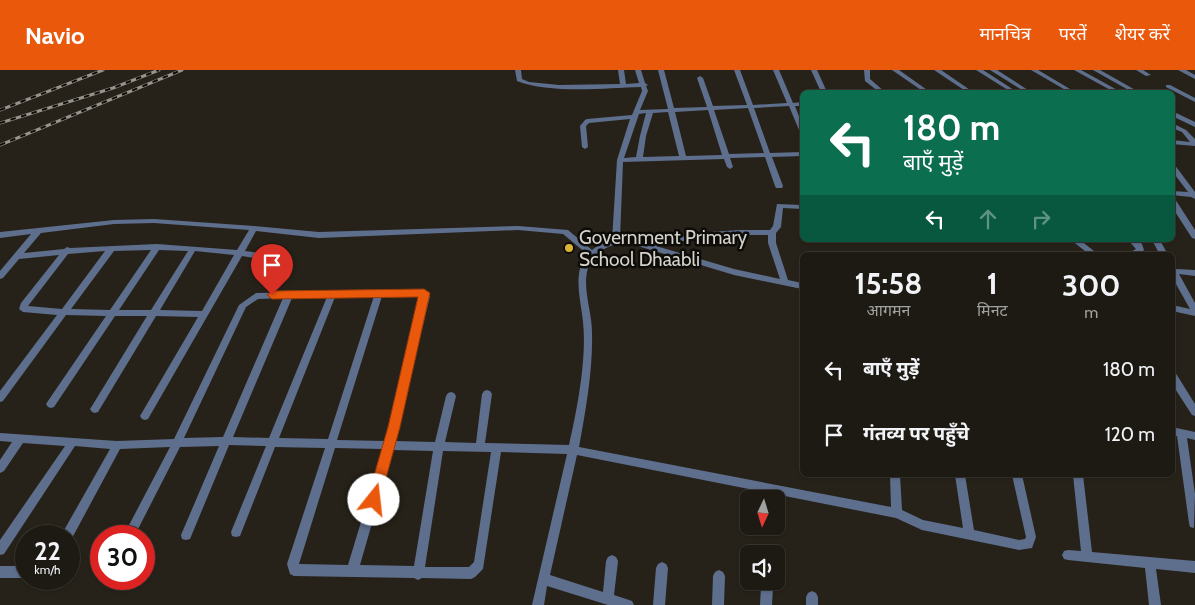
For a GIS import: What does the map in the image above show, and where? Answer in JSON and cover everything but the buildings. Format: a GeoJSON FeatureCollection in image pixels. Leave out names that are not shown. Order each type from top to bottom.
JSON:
{"type":"FeatureCollection","features":[{"type":"Feature","properties":{"kind":"street"},"geometry":{"type":"LineString","coordinates":[[518,70],[518,80],[539,86],[645,85]]}},
{"type":"Feature","properties":{"kind":"street"},"geometry":{"type":"LineString","coordinates":[[621,70],[623,85]]}},
{"type":"Feature","properties":{"kind":"street"},"geometry":{"type":"LineString","coordinates":[[616,240],[620,160],[635,114],[644,95],[645,85],[638,70]]}},
{"type":"Feature","properties":{"kind":"street"},"geometry":{"type":"LineString","coordinates":[[661,70],[683,158]]}},
{"type":"Feature","properties":{"kind":"street"},"geometry":{"type":"LineString","coordinates":[[737,70],[779,186]]}},
{"type":"Feature","properties":{"kind":"street"},"geometry":{"type":"LineString","coordinates":[[776,70],[800,125]]}},
{"type":"Feature","properties":{"kind":"street"},"geometry":{"type":"LineString","coordinates":[[814,70],[823,90]]}},
{"type":"Feature","properties":{"kind":"street"},"geometry":{"type":"LineString","coordinates":[[867,70],[867,80],[880,90]]}},
{"type":"Feature","properties":{"kind":"street"},"geometry":{"type":"LineString","coordinates":[[895,70],[925,90]]}},
{"type":"Feature","properties":{"kind":"street"},"geometry":{"type":"LineString","coordinates":[[937,70],[967,90]]}},
{"type":"Feature","properties":{"kind":"street"},"geometry":{"type":"LineString","coordinates":[[979,70],[1011,90]]}},
{"type":"Feature","properties":{"kind":"street"},"geometry":{"type":"LineString","coordinates":[[992,70],[1025,90]]}},
{"type":"Feature","properties":{"kind":"street"},"geometry":{"type":"LineString","coordinates":[[1034,70],[1069,90]]}},
{"type":"Feature","properties":{"kind":"street"},"geometry":{"type":"LineString","coordinates":[[1077,70],[1114,90]]}},
{"type":"Feature","properties":{"kind":"street"},"geometry":{"type":"LineString","coordinates":[[1096,70],[1129,90]]}},
{"type":"Feature","properties":{"kind":"street"},"geometry":{"type":"LineString","coordinates":[[1139,70],[1148,75]]}},
{"type":"Feature","properties":{"kind":"street"},"geometry":{"type":"LineString","coordinates":[[1181,70],[1195,77]]}},
{"type":"Feature","properties":{"kind":"street"},"geometry":{"type":"LineString","coordinates":[[699,73],[730,167]]}},
{"type":"Feature","properties":{"kind":"street"},"geometry":{"type":"LineString","coordinates":[[1168,86],[1195,100]]}},
{"type":"Feature","properties":{"kind":"street"},"geometry":{"type":"LineString","coordinates":[[585,146],[584,126],[588,120],[650,111],[800,104]]}},
{"type":"Feature","properties":{"kind":"street"},"geometry":{"type":"LineString","coordinates":[[639,160],[642,136],[650,111]]}},
{"type":"Feature","properties":{"kind":"street"},"geometry":{"type":"LineString","coordinates":[[1175,115],[1195,126]]}},
{"type":"Feature","properties":{"kind":"street"},"geometry":{"type":"LineString","coordinates":[[1175,126],[1184,131],[1195,143]]}},
{"type":"Feature","properties":{"kind":"street"},"geometry":{"type":"LineString","coordinates":[[1184,131],[1195,126]]}},
{"type":"Feature","properties":{"kind":"street"},"geometry":{"type":"LineString","coordinates":[[1175,142],[1195,143]]}},
{"type":"Feature","properties":{"kind":"street"},"geometry":{"type":"LineString","coordinates":[[620,160],[800,154]]}},
{"type":"Feature","properties":{"kind":"street"},"geometry":{"type":"LineString","coordinates":[[1175,169],[1194,196]]}},
{"type":"Feature","properties":{"kind":"street"},"geometry":{"type":"LineString","coordinates":[[1175,193],[1194,196]]}},
{"type":"Feature","properties":{"kind":"street"},"geometry":{"type":"LineString","coordinates":[[785,282],[772,243],[772,234],[777,227],[780,206],[800,207]]}},
{"type":"Feature","properties":{"kind":"street"},"geometry":{"type":"LineString","coordinates":[[1175,206],[1195,236]]}},
{"type":"Feature","properties":{"kind":"street"},"geometry":{"type":"LineString","coordinates":[[0,234],[154,221],[319,235],[518,228],[548,229],[570,234],[578,245],[593,255]]}},
{"type":"Feature","properties":{"kind":"street"},"geometry":{"type":"LineString","coordinates":[[145,416],[254,228]]}},
{"type":"Feature","properties":{"kind":"street"},"geometry":{"type":"LineString","coordinates":[[0,276],[19,256],[39,230]]}},
{"type":"Feature","properties":{"kind":"street"},"geometry":{"type":"LineString","coordinates":[[648,245],[697,235],[742,232],[772,234]]}},
{"type":"Feature","properties":{"kind":"street"},"geometry":{"type":"LineString","coordinates":[[538,605],[574,450],[583,390],[588,332],[583,272],[585,264],[593,255],[616,240],[628,240],[716,267],[800,286]]}},
{"type":"Feature","properties":{"kind":"street"},"geometry":{"type":"LineString","coordinates":[[1078,242],[1091,252]]}},
{"type":"Feature","properties":{"kind":"street"},"geometry":{"type":"LineString","coordinates":[[1134,242],[1140,250],[1136,252]]}},
{"type":"Feature","properties":{"kind":"street"},"geometry":{"type":"LineString","coordinates":[[19,256],[67,250],[157,248],[239,251],[279,259]]}},
{"type":"Feature","properties":{"kind":"street"},"geometry":{"type":"LineString","coordinates":[[51,404],[157,248]]}},
{"type":"Feature","properties":{"kind":"street"},"geometry":{"type":"LineString","coordinates":[[0,398],[111,249]]}},
{"type":"Feature","properties":{"kind":"street"},"geometry":{"type":"LineString","coordinates":[[67,250],[24,305],[23,309],[64,312],[203,314]]}},
{"type":"Feature","properties":{"kind":"street"},"geometry":{"type":"LineString","coordinates":[[95,409],[192,250]]}},
{"type":"Feature","properties":{"kind":"street"},"geometry":{"type":"LineString","coordinates":[[1175,270],[1195,274]]}},
{"type":"Feature","properties":{"kind":"street"},"geometry":{"type":"LineString","coordinates":[[1175,274],[1195,311]]}},
{"type":"Feature","properties":{"kind":"street"},"geometry":{"type":"LineString","coordinates":[[135,525],[177,443],[243,305],[256,296],[422,292],[426,296],[389,446],[352,572]]}},
{"type":"Feature","properties":{"kind":"street"},"geometry":{"type":"LineString","coordinates":[[378,293],[292,564],[294,570],[302,572],[418,574],[471,573],[479,565],[497,448]]}},
{"type":"Feature","properties":{"kind":"street"},"geometry":{"type":"LineString","coordinates":[[236,532],[274,443],[332,294]]}},
{"type":"Feature","properties":{"kind":"street"},"geometry":{"type":"LineString","coordinates":[[186,535],[289,295]]}},
{"type":"Feature","properties":{"kind":"street"},"geometry":{"type":"LineString","coordinates":[[1175,308],[1195,311]]}},
{"type":"Feature","properties":{"kind":"street"},"geometry":{"type":"LineString","coordinates":[[1175,379],[1195,412]]}},
{"type":"Feature","properties":{"kind":"street"},"geometry":{"type":"LineString","coordinates":[[480,448],[487,394]]}},
{"type":"Feature","properties":{"kind":"street"},"geometry":{"type":"LineString","coordinates":[[418,574],[439,446],[451,396]]}},
{"type":"Feature","properties":{"kind":"street"},"geometry":{"type":"LineString","coordinates":[[1194,523],[1177,432],[1195,436]]}},
{"type":"Feature","properties":{"kind":"street"},"geometry":{"type":"LineString","coordinates":[[0,438],[118,445],[226,441],[574,450],[892,512],[922,525],[1019,545],[1028,544],[1031,537],[1017,477]]}},
{"type":"Feature","properties":{"kind":"street"},"geometry":{"type":"LineString","coordinates":[[0,468],[20,439]]}},
{"type":"Feature","properties":{"kind":"street"},"geometry":{"type":"LineString","coordinates":[[0,550],[72,443]]}},
{"type":"Feature","properties":{"kind":"street"},"geometry":{"type":"LineString","coordinates":[[73,525],[118,445]]}},
{"type":"Feature","properties":{"kind":"street"},"geometry":{"type":"LineString","coordinates":[[892,512],[895,477]]}},
{"type":"Feature","properties":{"kind":"street"},"geometry":{"type":"LineString","coordinates":[[960,477],[968,535]]}},
{"type":"Feature","properties":{"kind":"street"},"geometry":{"type":"LineString","coordinates":[[1078,477],[1087,557]]}},
{"type":"Feature","properties":{"kind":"street"},"geometry":{"type":"LineString","coordinates":[[1068,555],[1195,567]]}},
{"type":"Feature","properties":{"kind":"street"},"geometry":{"type":"LineString","coordinates":[[608,599],[612,561]]}},
{"type":"Feature","properties":{"kind":"street"},"geometry":{"type":"LineString","coordinates":[[1150,563],[1154,605]]}},
{"type":"Feature","properties":{"kind":"street"},"geometry":{"type":"LineString","coordinates":[[659,605],[662,568]]}},
{"type":"Feature","properties":{"kind":"street"},"geometry":{"type":"LineString","coordinates":[[0,572],[15,572]]}},
{"type":"Feature","properties":{"kind":"street"},"geometry":{"type":"LineString","coordinates":[[718,605],[719,576]]}},
{"type":"Feature","properties":{"kind":"street"},"geometry":{"type":"LineString","coordinates":[[543,579],[628,605]]}},
{"type":"Feature","properties":{"kind":"street"},"geometry":{"type":"LineString","coordinates":[[766,605],[767,590]]}},
{"type":"Feature","properties":{"kind":"railway"},"geometry":{"type":"LineString","coordinates":[[0,110],[103,70]]}},
{"type":"Feature","properties":{"kind":"railway"},"geometry":{"type":"LineString","coordinates":[[0,123],[113,88],[159,70]]}},
{"type":"Feature","properties":{"kind":"railway"},"geometry":{"type":"LineString","coordinates":[[0,145],[182,70]]}},
{"type":"Feature","properties":{"kind":"place","name":"Government Primary School Dhaabli"},"geometry":{"type":"Point","coordinates":[569,248]}},
{"type":"Feature","properties":{"kind":"route"},"geometry":{"type":"LineString","coordinates":[[272,295],[422,292],[426,296],[374,500]]}}]}
